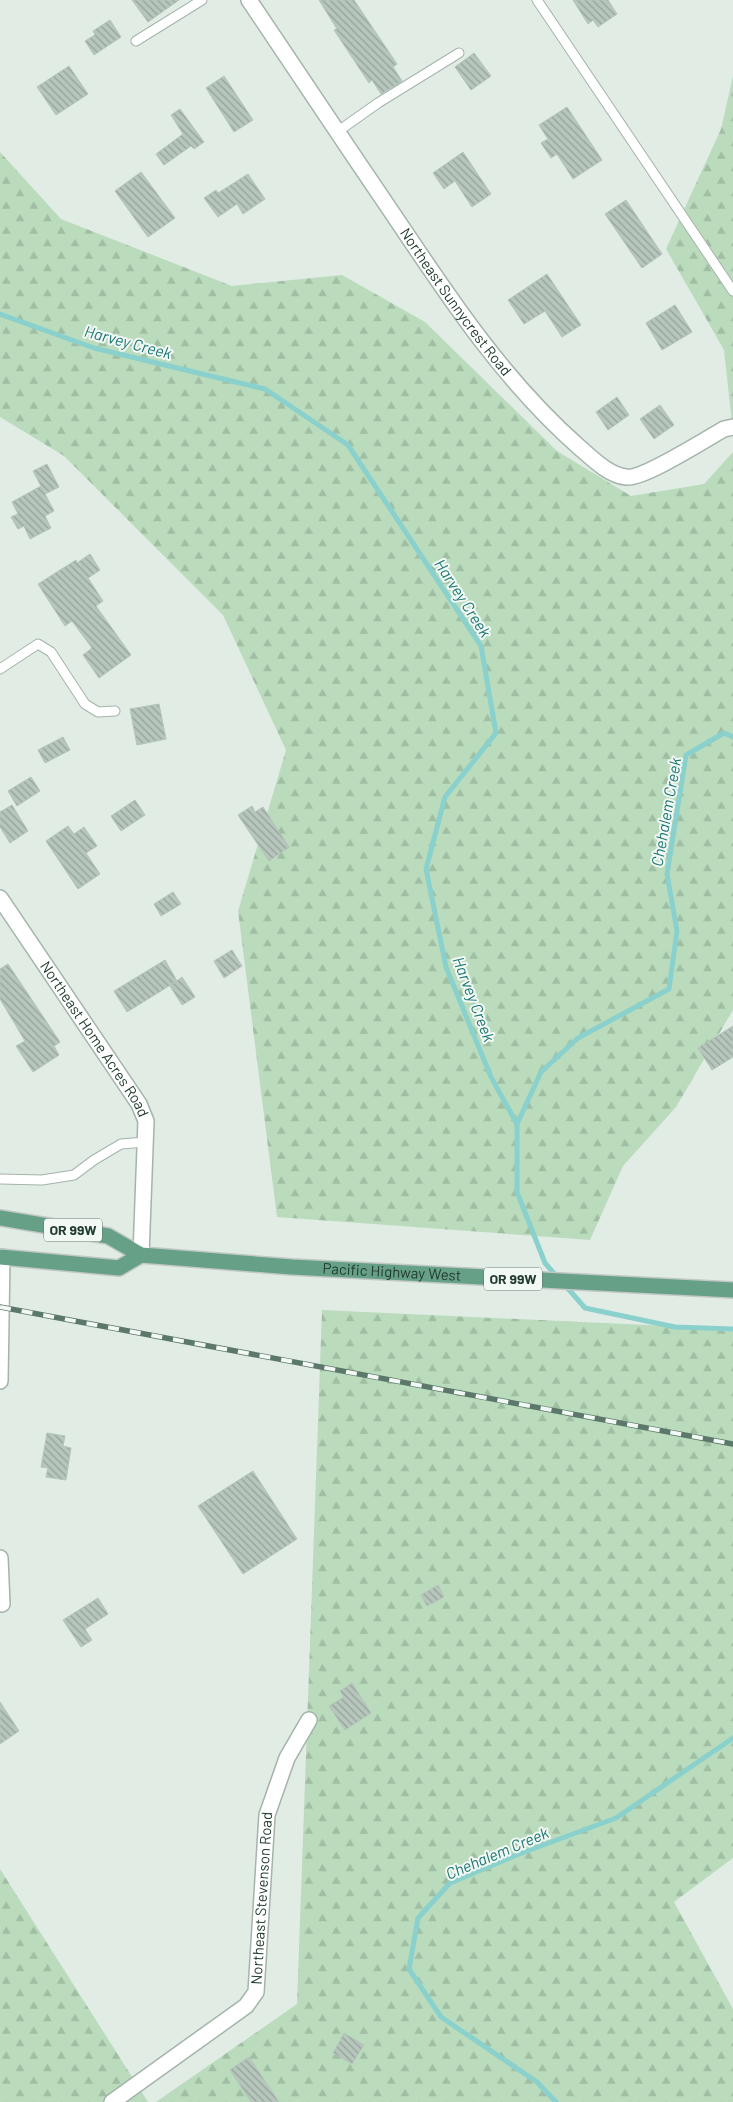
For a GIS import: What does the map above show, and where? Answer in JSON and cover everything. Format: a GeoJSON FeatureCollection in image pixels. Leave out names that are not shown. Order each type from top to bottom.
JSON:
{"type":"FeatureCollection","features":[{"type":"Feature","properties":{"kind":"main road","name":"Pacific Highway West"},"geometry":{"type":"LineString","coordinates":[[0,1218],[108,1236],[141,1255],[292,1267],[733,1290]]}},
{"type":"Feature","properties":{"kind":"main road","name":"OR 99W"},"geometry":{"type":"LineString","coordinates":[[1,1257],[119,1268],[141,1255]]}},
{"type":"Feature","properties":{"kind":"street","name":"Northeast Sunnycrest Road"},"geometry":{"type":"LineString","coordinates":[[249,0],[446,293],[497,361],[546,418],[592,458],[614,473],[627,478],[636,477],[724,429],[733,427]]}},
{"type":"Feature","properties":{"kind":"street","name":"Northeast Home Acres Road"},"geometry":{"type":"LineString","coordinates":[[0,898],[139,1104],[146,1121],[141,1255]]}},
{"type":"Feature","properties":{"kind":"street"},"geometry":{"type":"LineString","coordinates":[[0,1381],[1,1257]]}},
{"type":"Feature","properties":{"kind":"street"},"geometry":{"type":"LineString","coordinates":[[0,1558],[1,1606]]}},
{"type":"Feature","properties":{"kind":"street","name":"Northeast Stevenson Road"},"geometry":{"type":"LineString","coordinates":[[112,2102],[246,2006],[256,1992],[267,1815],[287,1758],[309,1720]]}},
{"type":"Feature","properties":{"kind":"lane"},"geometry":{"type":"LineString","coordinates":[[136,41],[202,0]]}},
{"type":"Feature","properties":{"kind":"lane"},"geometry":{"type":"LineString","coordinates":[[537,0],[733,291]]}},
{"type":"Feature","properties":{"kind":"lane"},"geometry":{"type":"LineString","coordinates":[[338,132],[378,103],[459,53]]}},
{"type":"Feature","properties":{"kind":"lane"},"geometry":{"type":"LineString","coordinates":[[0,669],[38,644],[51,652],[86,704],[98,712],[115,711]]}},
{"type":"Feature","properties":{"kind":"lane"},"geometry":{"type":"LineString","coordinates":[[0,1179],[42,1180],[74,1175],[94,1160],[121,1144],[145,1142]]}},
{"type":"Feature","properties":{"kind":"green space"},"geometry":{"type":"Polygon","coordinates":[[[733,76],[733,432],[724,350],[666,249],[721,129],[733,76]]]}},
{"type":"Feature","properties":{"kind":"green space"},"geometry":{"type":"Polygon","coordinates":[[[0,152],[61,219],[232,286],[342,275],[425,322],[557,451],[631,496],[704,484],[733,452],[733,1010],[676,1107],[623,1166],[590,1240],[277,1217],[238,911],[286,750],[223,615],[64,456],[0,417],[0,152]]]}},
{"type":"Feature","properties":{"kind":"green space"},"geometry":{"type":"Polygon","coordinates":[[[322,1310],[733,1329],[733,1858],[674,1902],[733,2009],[733,2102],[156,2102],[297,2004],[322,1310]]]}},
{"type":"Feature","properties":{"kind":"green space"},"geometry":{"type":"Polygon","coordinates":[[[0,1869],[148,2102],[0,2102],[0,1869]]]}},
{"type":"Feature","properties":{"kind":"building"},"geometry":{"type":"Polygon","coordinates":[[[132,0],[179,0],[148,22],[132,0]]]}},
{"type":"Feature","properties":{"kind":"building"},"geometry":{"type":"Polygon","coordinates":[[[319,0],[354,0],[397,64],[393,67],[402,81],[381,94],[372,80],[369,83],[334,30],[337,29],[319,0]]]}},
{"type":"Feature","properties":{"kind":"building"},"geometry":{"type":"Polygon","coordinates":[[[573,0],[608,0],[617,14],[598,27],[593,20],[588,24],[573,0]]]}},
{"type":"Feature","properties":{"kind":"building"},"geometry":{"type":"Polygon","coordinates":[[[110,20],[121,37],[94,55],[85,41],[95,35],[93,31],[110,20]]]}},
{"type":"Feature","properties":{"kind":"building"},"geometry":{"type":"Polygon","coordinates":[[[474,53],[491,76],[471,90],[455,67],[474,53]]]}},
{"type":"Feature","properties":{"kind":"building"},"geometry":{"type":"Polygon","coordinates":[[[69,66],[88,94],[56,115],[37,87],[69,66]]]}},
{"type":"Feature","properties":{"kind":"building"},"geometry":{"type":"Polygon","coordinates":[[[224,76],[253,120],[234,132],[206,88],[224,76]]]}},
{"type":"Feature","properties":{"kind":"building"},"geometry":{"type":"Polygon","coordinates":[[[567,107],[602,160],[573,179],[557,154],[551,158],[541,143],[548,139],[539,125],[567,107]]]}},
{"type":"Feature","properties":{"kind":"building"},"geometry":{"type":"Polygon","coordinates":[[[180,109],[204,142],[194,149],[191,146],[164,165],[156,154],[183,134],[171,115],[180,109]]]}},
{"type":"Feature","properties":{"kind":"building"},"geometry":{"type":"Polygon","coordinates":[[[463,152],[491,194],[472,207],[455,181],[444,189],[433,173],[463,152]]]}},
{"type":"Feature","properties":{"kind":"building"},"geometry":{"type":"Polygon","coordinates":[[[141,172],[175,218],[148,237],[115,191],[141,172]]]}},
{"type":"Feature","properties":{"kind":"building"},"geometry":{"type":"Polygon","coordinates":[[[248,174],[265,199],[243,214],[237,204],[218,217],[204,198],[216,190],[218,193],[248,174]]]}},
{"type":"Feature","properties":{"kind":"building"},"geometry":{"type":"Polygon","coordinates":[[[626,200],[662,254],[642,268],[605,214],[626,200]]]}},
{"type":"Feature","properties":{"kind":"building"},"geometry":{"type":"Polygon","coordinates":[[[547,274],[581,325],[562,337],[545,311],[524,324],[508,300],[547,274]]]}},
{"type":"Feature","properties":{"kind":"building"},"geometry":{"type":"Polygon","coordinates":[[[675,305],[692,332],[662,350],[646,323],[675,305]]]}},
{"type":"Feature","properties":{"kind":"building"},"geometry":{"type":"Polygon","coordinates":[[[617,397],[629,415],[608,430],[596,412],[617,397]]]}},
{"type":"Feature","properties":{"kind":"building"},"geometry":{"type":"Polygon","coordinates":[[[660,405],[674,425],[654,439],[640,419],[660,405]]]}},
{"type":"Feature","properties":{"kind":"building"},"geometry":{"type":"Polygon","coordinates":[[[47,464],[59,487],[45,494],[54,511],[45,516],[51,528],[30,539],[24,526],[18,529],[11,517],[18,514],[12,502],[41,486],[33,471],[47,464]]]}},
{"type":"Feature","properties":{"kind":"building"},"geometry":{"type":"Polygon","coordinates":[[[90,554],[100,570],[88,578],[103,601],[96,606],[131,655],[99,678],[83,655],[92,648],[72,621],[65,626],[38,584],[76,560],[77,563],[90,554]]]}},
{"type":"Feature","properties":{"kind":"building"},"geometry":{"type":"Polygon","coordinates":[[[159,704],[166,739],[137,745],[130,709],[159,704]]]}},
{"type":"Feature","properties":{"kind":"building"},"geometry":{"type":"Polygon","coordinates":[[[63,737],[70,750],[45,763],[38,750],[63,737]]]}},
{"type":"Feature","properties":{"kind":"building"},"geometry":{"type":"Polygon","coordinates":[[[31,777],[40,791],[17,806],[8,791],[31,777]]]}},
{"type":"Feature","properties":{"kind":"building"},"geometry":{"type":"Polygon","coordinates":[[[135,800],[145,815],[121,831],[111,816],[135,800]]]}},
{"type":"Feature","properties":{"kind":"building"},"geometry":{"type":"Polygon","coordinates":[[[12,805],[28,831],[10,843],[0,827],[0,812],[12,805]]]}},
{"type":"Feature","properties":{"kind":"building"},"geometry":{"type":"Polygon","coordinates":[[[252,806],[255,812],[263,807],[289,847],[269,861],[238,815],[252,806]]]}},
{"type":"Feature","properties":{"kind":"building"},"geometry":{"type":"Polygon","coordinates":[[[68,826],[74,834],[84,827],[97,846],[86,853],[100,874],[78,889],[46,841],[68,826]]]}},
{"type":"Feature","properties":{"kind":"building"},"geometry":{"type":"Polygon","coordinates":[[[173,892],[181,904],[161,916],[154,904],[173,892]]]}},
{"type":"Feature","properties":{"kind":"building"},"geometry":{"type":"Polygon","coordinates":[[[232,950],[242,966],[224,978],[214,961],[232,950]]]}},
{"type":"Feature","properties":{"kind":"building"},"geometry":{"type":"Polygon","coordinates":[[[165,960],[177,981],[127,1012],[114,991],[165,960]]]}},
{"type":"Feature","properties":{"kind":"building"},"geometry":{"type":"Polygon","coordinates":[[[8,964],[60,1042],[54,1046],[59,1055],[33,1072],[16,1046],[25,1041],[0,999],[0,969],[8,964]]]}},
{"type":"Feature","properties":{"kind":"building"},"geometry":{"type":"Polygon","coordinates":[[[182,977],[195,997],[182,1005],[170,986],[182,977]]]}},
{"type":"Feature","properties":{"kind":"building"},"geometry":{"type":"Polygon","coordinates":[[[733,1026],[733,1057],[712,1070],[698,1048],[733,1026]]]}},
{"type":"Feature","properties":{"kind":"building"},"geometry":{"type":"Polygon","coordinates":[[[47,1433],[65,1436],[63,1446],[71,1448],[66,1480],[46,1477],[48,1468],[41,1467],[47,1433]]]}},
{"type":"Feature","properties":{"kind":"building"},"geometry":{"type":"Polygon","coordinates":[[[253,1471],[297,1539],[243,1574],[198,1506],[253,1471]]]}},
{"type":"Feature","properties":{"kind":"building"},"geometry":{"type":"Polygon","coordinates":[[[438,1585],[444,1597],[427,1606],[421,1595],[438,1585]]]}},
{"type":"Feature","properties":{"kind":"building"},"geometry":{"type":"Polygon","coordinates":[[[98,1598],[108,1614],[85,1629],[92,1640],[81,1647],[63,1620],[98,1598]]]}},
{"type":"Feature","properties":{"kind":"building"},"geometry":{"type":"Polygon","coordinates":[[[352,1683],[371,1713],[345,1730],[329,1706],[344,1697],[340,1691],[352,1683]]]}},
{"type":"Feature","properties":{"kind":"building"},"geometry":{"type":"Polygon","coordinates":[[[0,1702],[19,1731],[0,1744],[0,1702]]]}},
{"type":"Feature","properties":{"kind":"building"},"geometry":{"type":"Polygon","coordinates":[[[344,2033],[364,2045],[352,2064],[333,2053],[344,2033]]]}},
{"type":"Feature","properties":{"kind":"building"},"geometry":{"type":"Polygon","coordinates":[[[249,2057],[279,2102],[251,2102],[230,2070],[249,2057]]]}},
{"type":"Feature","properties":{"kind":"waterway","name":"Harvey Creek"},"geometry":{"type":"LineString","coordinates":[[0,314],[94,348],[265,389],[348,445],[481,646],[496,733],[445,797],[426,869],[446,967],[491,1077],[517,1124]]}},
{"type":"Feature","properties":{"kind":"waterway","name":"Chehalem Creek"},"geometry":{"type":"LineString","coordinates":[[558,1278],[545,1263],[517,1192],[517,1124],[541,1072],[578,1038],[669,989],[677,931],[667,874],[686,755],[724,733],[733,737]]}},
{"type":"Feature","properties":{"kind":"waterway","name":"Chehalem Creek"},"geometry":{"type":"LineString","coordinates":[[564,1284],[585,1308],[675,1327],[733,1329]]}},
{"type":"Feature","properties":{"kind":"waterway","name":"Chehalem Creek"},"geometry":{"type":"LineString","coordinates":[[556,2102],[537,2082],[441,2017],[409,1969],[418,1918],[450,1883],[519,1854],[616,1818],[733,1738]]}},
{"type":"Feature","properties":{"kind":"railway"},"geometry":{"type":"LineString","coordinates":[[0,1307],[733,1444]]}}]}
